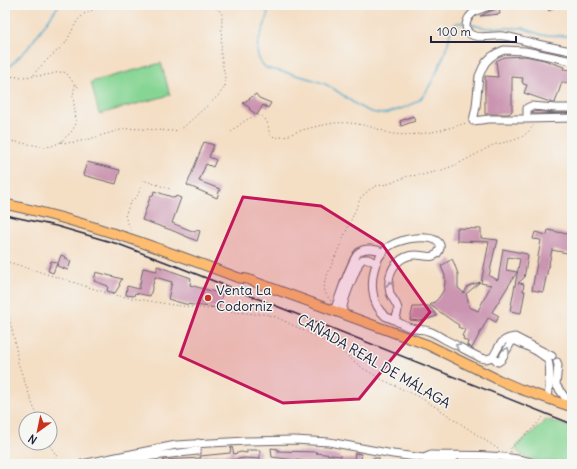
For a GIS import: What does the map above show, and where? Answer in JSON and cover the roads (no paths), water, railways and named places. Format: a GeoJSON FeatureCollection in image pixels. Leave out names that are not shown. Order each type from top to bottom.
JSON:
{"type":"FeatureCollection","features":[{"type":"Feature","properties":{"kind":"main road"},"geometry":{"type":"LineString","coordinates":[[5,204],[35,212]]}},
{"type":"Feature","properties":{"kind":"main road"},"geometry":{"type":"LineString","coordinates":[[5,208],[35,212],[77,222],[134,239],[239,278],[315,309],[396,338],[436,350]]}},
{"type":"Feature","properties":{"kind":"main road"},"geometry":{"type":"LineString","coordinates":[[239,278],[247,279],[338,310],[428,345],[499,380],[572,407]]}},
{"type":"Feature","properties":{"kind":"main road"},"geometry":{"type":"LineString","coordinates":[[315,309],[322,309],[333,313],[338,310]]}},
{"type":"Feature","properties":{"kind":"main road"},"geometry":{"type":"LineString","coordinates":[[338,310],[339,315],[351,319],[360,325]]}},
{"type":"Feature","properties":{"kind":"street"},"geometry":{"type":"LineString","coordinates":[[5,10],[7,5]]}},
{"type":"Feature","properties":{"kind":"street"},"geometry":{"type":"LineString","coordinates":[[494,5],[474,12],[470,15],[467,20],[466,28],[469,33],[475,36],[502,36],[572,51]]}},
{"type":"Feature","properties":{"kind":"street"},"geometry":{"type":"LineString","coordinates":[[572,60],[525,51],[504,50],[497,53],[486,62],[479,76],[476,107],[472,121],[489,119],[536,120],[572,118]]}},
{"type":"Feature","properties":{"kind":"street"},"geometry":{"type":"LineString","coordinates":[[527,119],[527,108],[531,106],[572,108]]}},
{"type":"Feature","properties":{"kind":"street"},"geometry":{"type":"LineString","coordinates":[[395,320],[398,311],[390,292],[389,285],[392,269],[398,262],[409,256],[414,255],[429,257],[437,254],[441,246],[434,240],[427,238],[415,238],[399,241],[389,246],[383,252],[376,263],[373,281],[373,293],[379,310],[386,317],[407,327],[427,330],[482,358],[486,359],[493,357],[498,362],[501,360],[512,341],[516,341],[550,359],[552,364],[557,362],[556,385],[572,407]]}},
{"type":"Feature","properties":{"kind":"street"},"geometry":{"type":"LineString","coordinates":[[338,310],[357,253],[364,249],[374,249],[383,252]]}},
{"type":"Feature","properties":{"kind":"street"},"geometry":{"type":"LineString","coordinates":[[338,310],[344,303],[359,263],[363,259],[368,259],[376,263]]}},
{"type":"Feature","properties":{"kind":"street"},"geometry":{"type":"LineString","coordinates":[[548,399],[550,359]]}},
{"type":"Feature","properties":{"kind":"street"},"geometry":{"type":"LineString","coordinates":[[82,464],[176,445],[294,440],[329,442],[424,458],[431,455],[490,456],[526,460],[538,464]]}},
{"type":"Feature","properties":{"kind":"street"},"geometry":{"type":"LineString","coordinates":[[109,464],[136,458],[197,451],[198,444]]}},
{"type":"Feature","properties":{"kind":"waterway"},"geometry":{"type":"LineString","coordinates":[[6,70],[28,48],[59,5]]}},
{"type":"Feature","properties":{"kind":"waterway"},"geometry":{"type":"LineString","coordinates":[[266,5],[268,12],[260,35],[257,52],[259,60],[266,68],[318,81],[332,88],[355,104],[371,112],[379,114],[388,113],[407,107],[423,96],[440,65],[453,26],[459,22],[464,23]]}},
{"type":"Feature","properties":{"kind":"waterway"},"geometry":{"type":"LineString","coordinates":[[468,24],[487,28],[523,28],[542,35],[572,36]]}},
{"type":"Feature","properties":{"kind":"railway"},"geometry":{"type":"LineString","coordinates":[[5,215],[56,226],[118,244],[572,424]]}},
{"type":"Feature","properties":{"kind":"place","name":"Venta La Codorniz"},"geometry":{"type":"Point","coordinates":[208,298]}}]}
